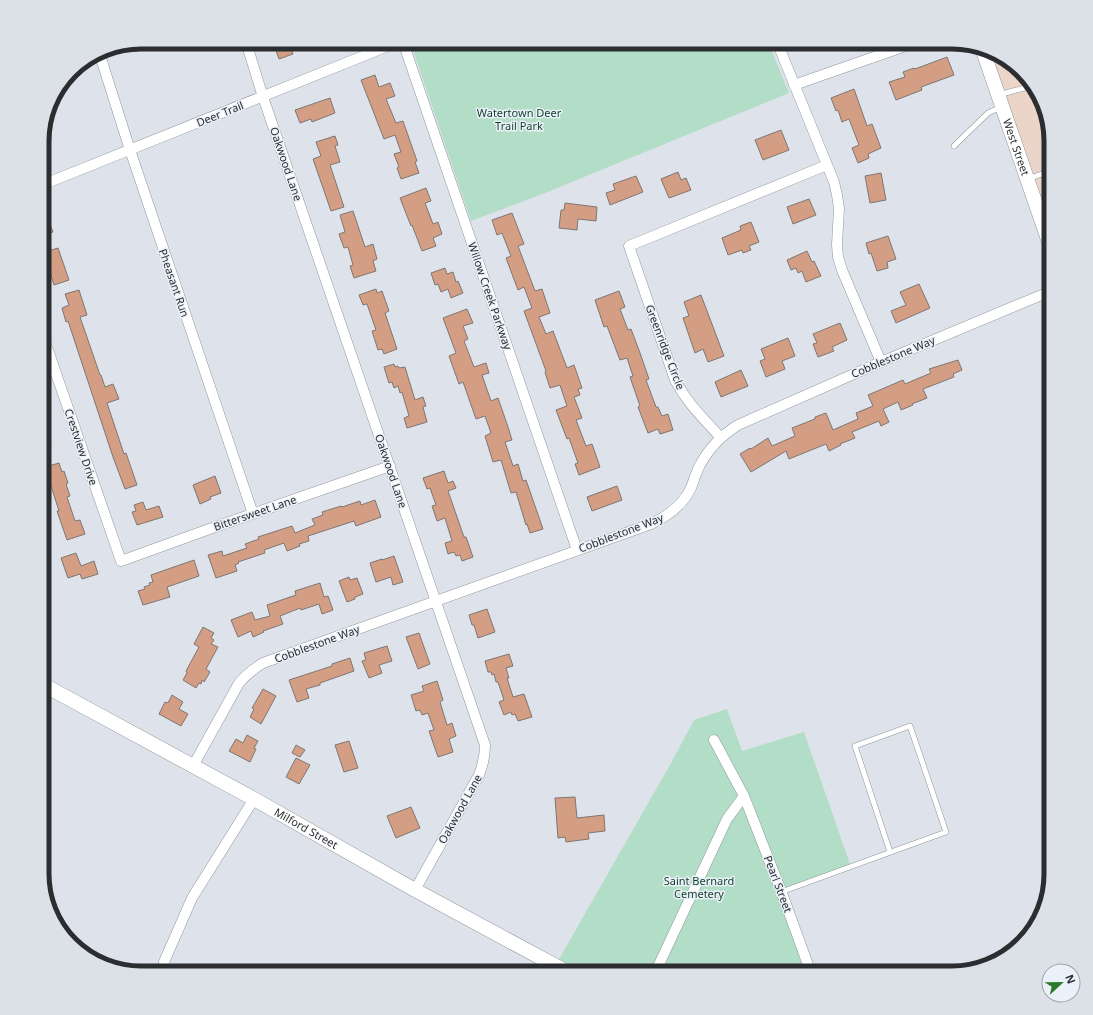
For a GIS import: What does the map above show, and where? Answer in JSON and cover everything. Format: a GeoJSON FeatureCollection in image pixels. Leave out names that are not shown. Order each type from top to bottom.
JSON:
{"type":"FeatureCollection","features":[{"type":"Feature","properties":{"kind":"main road","name":"West Street"},"geometry":{"type":"LineString","coordinates":[[984,55],[1044,228]]}},
{"type":"Feature","properties":{"kind":"main road","name":"Milford Street"},"geometry":{"type":"LineString","coordinates":[[49,688],[254,798],[415,890],[556,966]]}},
{"type":"Feature","properties":{"kind":"street","name":"Oakwood Lane"},"geometry":{"type":"LineString","coordinates":[[248,49],[263,97],[485,745],[485,756],[479,775],[415,890]]}},
{"type":"Feature","properties":{"kind":"street","name":"Deer Trail"},"geometry":{"type":"LineString","coordinates":[[49,182],[381,49]]}},
{"type":"Feature","properties":{"kind":"street","name":"Willow Creek Parkway"},"geometry":{"type":"LineString","coordinates":[[405,49],[577,550]]}},
{"type":"Feature","properties":{"kind":"street"},"geometry":{"type":"LineString","coordinates":[[780,49],[834,182],[839,208],[837,245],[840,264],[881,362]]}},
{"type":"Feature","properties":{"kind":"street"},"geometry":{"type":"LineString","coordinates":[[794,85],[897,49]]}},
{"type":"Feature","properties":{"kind":"street","name":"Pheasant Run"},"geometry":{"type":"LineString","coordinates":[[101,58],[130,150],[253,514]]}},
{"type":"Feature","properties":{"kind":"street","name":"Greenridge Circle"},"geometry":{"type":"LineString","coordinates":[[720,438],[689,403],[675,380],[629,246],[827,165]]}},
{"type":"Feature","properties":{"kind":"street","name":"Cobblestone Way"},"geometry":{"type":"LineString","coordinates":[[193,766],[239,684],[253,669],[263,663],[662,519],[682,502],[690,490],[700,466],[709,451],[720,438],[730,430],[747,421],[881,362],[1044,294]]}},
{"type":"Feature","properties":{"kind":"street","name":"Crestview Drive"},"geometry":{"type":"LineString","coordinates":[[49,353],[121,562]]}},
{"type":"Feature","properties":{"kind":"street","name":"Bittersweet Lane"},"geometry":{"type":"LineString","coordinates":[[121,562],[390,466]]}},
{"type":"Feature","properties":{"kind":"street","name":"Pearl Street"},"geometry":{"type":"LineString","coordinates":[[714,740],[744,796],[782,892],[808,966]]}},
{"type":"Feature","properties":{"kind":"street"},"geometry":{"type":"LineString","coordinates":[[658,966],[727,819],[744,796]]}},
{"type":"Feature","properties":{"kind":"street"},"geometry":{"type":"LineString","coordinates":[[164,966],[164,962],[192,898],[254,798]]}},
{"type":"Feature","properties":{"kind":"lane"},"geometry":{"type":"LineString","coordinates":[[954,146],[1000,101],[1027,88]]}},
{"type":"Feature","properties":{"kind":"lane"},"geometry":{"type":"LineString","coordinates":[[1027,179],[1044,173]]}},
{"type":"Feature","properties":{"kind":"lane"},"geometry":{"type":"LineString","coordinates":[[782,892],[946,832],[910,726],[855,746],[890,852]]}},
{"type":"Feature","properties":{"kind":"shaded area"},"geometry":{"type":"Polygon","coordinates":[[[993,59],[1003,64],[1021,80],[1032,95],[1041,117],[1044,135],[1044,206],[993,59]]]}},
{"type":"Feature","properties":{"kind":"green space","name":"Watertown Deer Trail Park"},"geometry":{"type":"Polygon","coordinates":[[[771,49],[789,93],[545,193],[471,221],[413,50],[771,49]]]}},
{"type":"Feature","properties":{"kind":"green space","name":"Saint Bernard Cemetery"},"geometry":{"type":"Polygon","coordinates":[[[727,709],[742,751],[804,732],[851,867],[785,890],[812,966],[568,966],[558,961],[671,763],[694,720],[727,709]]]}},
{"type":"Feature","properties":{"kind":"building"},"geometry":{"type":"Polygon","coordinates":[[[275,49],[291,49],[293,54],[279,59],[275,49]]]}},
{"type":"Feature","properties":{"kind":"building"},"geometry":{"type":"Polygon","coordinates":[[[947,57],[954,75],[921,87],[922,90],[896,100],[889,82],[905,77],[903,72],[947,57]]]}},
{"type":"Feature","properties":{"kind":"building"},"geometry":{"type":"Polygon","coordinates":[[[375,75],[379,87],[390,83],[395,96],[386,99],[396,123],[403,121],[417,161],[415,162],[419,173],[401,179],[397,168],[399,167],[394,154],[401,152],[395,135],[384,139],[361,80],[375,75]]]}},
{"type":"Feature","properties":{"kind":"building"},"geometry":{"type":"Polygon","coordinates":[[[854,89],[867,126],[872,124],[881,148],[868,154],[869,158],[858,163],[852,148],[859,145],[849,119],[842,122],[838,110],[836,111],[831,98],[854,89]]]}},
{"type":"Feature","properties":{"kind":"building"},"geometry":{"type":"Polygon","coordinates":[[[330,98],[335,113],[312,122],[311,119],[300,123],[295,110],[330,98]]]}},
{"type":"Feature","properties":{"kind":"building"},"geometry":{"type":"Polygon","coordinates":[[[781,130],[789,150],[763,160],[755,140],[781,130]]]}},
{"type":"Feature","properties":{"kind":"building"},"geometry":{"type":"Polygon","coordinates":[[[335,136],[338,145],[335,146],[340,162],[330,165],[344,207],[331,211],[313,159],[321,156],[316,142],[335,136]]]}},
{"type":"Feature","properties":{"kind":"building"},"geometry":{"type":"Polygon","coordinates":[[[678,172],[681,180],[686,178],[691,190],[669,198],[661,179],[678,172]]]}},
{"type":"Feature","properties":{"kind":"building"},"geometry":{"type":"Polygon","coordinates":[[[881,173],[886,200],[870,203],[865,176],[881,173]]]}},
{"type":"Feature","properties":{"kind":"building"},"geometry":{"type":"Polygon","coordinates":[[[636,176],[643,192],[610,205],[606,193],[615,190],[613,184],[636,176]]]}},
{"type":"Feature","properties":{"kind":"building"},"geometry":{"type":"Polygon","coordinates":[[[426,188],[431,201],[425,203],[433,224],[438,222],[442,234],[433,238],[436,246],[422,251],[400,198],[426,188]]]}},
{"type":"Feature","properties":{"kind":"building"},"geometry":{"type":"Polygon","coordinates":[[[809,199],[816,215],[793,224],[787,207],[809,199]]]}},
{"type":"Feature","properties":{"kind":"building"},"geometry":{"type":"Polygon","coordinates":[[[565,203],[597,207],[596,221],[578,219],[577,230],[559,228],[561,210],[564,210],[565,203]]]}},
{"type":"Feature","properties":{"kind":"building"},"geometry":{"type":"Polygon","coordinates":[[[353,211],[365,247],[373,244],[377,259],[373,261],[376,271],[354,278],[350,266],[353,265],[348,247],[344,248],[339,234],[345,232],[340,215],[353,211]]]}},
{"type":"Feature","properties":{"kind":"building"},"geometry":{"type":"Polygon","coordinates":[[[512,213],[524,244],[518,246],[535,291],[542,289],[550,313],[539,317],[546,334],[553,331],[567,368],[574,365],[582,388],[578,389],[580,395],[574,397],[582,418],[576,420],[586,446],[592,444],[600,467],[579,475],[575,464],[578,463],[569,438],[567,439],[556,410],[567,406],[560,385],[550,388],[545,372],[546,371],[524,311],[532,308],[524,287],[518,290],[506,258],[511,256],[502,233],[497,235],[492,220],[512,213]]]}},
{"type":"Feature","properties":{"kind":"building"},"geometry":{"type":"Polygon","coordinates":[[[49,222],[53,232],[49,233],[49,222]]]}},
{"type":"Feature","properties":{"kind":"building"},"geometry":{"type":"Polygon","coordinates":[[[751,222],[759,242],[749,246],[751,250],[743,253],[742,250],[728,255],[722,238],[741,230],[740,226],[751,222]]]}},
{"type":"Feature","properties":{"kind":"building"},"geometry":{"type":"Polygon","coordinates":[[[888,236],[896,259],[887,262],[888,268],[877,271],[871,253],[869,254],[866,243],[888,236]]]}},
{"type":"Feature","properties":{"kind":"building"},"geometry":{"type":"Polygon","coordinates":[[[58,248],[69,280],[54,285],[49,269],[49,251],[58,248]]]}},
{"type":"Feature","properties":{"kind":"building"},"geometry":{"type":"Polygon","coordinates":[[[807,251],[812,262],[814,261],[821,276],[806,282],[802,271],[798,273],[796,268],[791,270],[787,260],[807,251]]]}},
{"type":"Feature","properties":{"kind":"building"},"geometry":{"type":"Polygon","coordinates":[[[445,268],[447,274],[453,272],[456,282],[458,281],[463,293],[451,298],[448,289],[441,292],[438,284],[435,285],[431,273],[445,268]]]}},
{"type":"Feature","properties":{"kind":"building"},"geometry":{"type":"Polygon","coordinates":[[[919,284],[930,308],[896,323],[891,311],[906,305],[900,292],[919,284]]]}},
{"type":"Feature","properties":{"kind":"building"},"geometry":{"type":"Polygon","coordinates":[[[376,289],[377,293],[382,291],[389,311],[385,313],[397,349],[384,354],[382,349],[378,350],[372,331],[376,330],[367,304],[363,305],[359,295],[376,289]]]}},
{"type":"Feature","properties":{"kind":"building"},"geometry":{"type":"Polygon","coordinates":[[[79,290],[87,315],[80,317],[100,375],[105,387],[113,384],[119,399],[107,403],[124,454],[126,453],[137,485],[125,489],[68,321],[66,322],[62,308],[69,305],[65,294],[79,290]]]}},
{"type":"Feature","properties":{"kind":"building"},"geometry":{"type":"Polygon","coordinates":[[[619,291],[625,307],[620,309],[628,330],[631,329],[640,353],[649,379],[646,380],[656,407],[658,407],[662,416],[668,414],[673,430],[660,434],[658,429],[648,433],[638,407],[640,406],[630,377],[633,376],[627,358],[620,360],[607,326],[604,327],[595,300],[619,291]]]}},
{"type":"Feature","properties":{"kind":"building"},"geometry":{"type":"Polygon","coordinates":[[[701,295],[724,356],[708,362],[703,349],[695,353],[683,318],[689,316],[684,302],[701,295]]]}},
{"type":"Feature","properties":{"kind":"building"},"geometry":{"type":"Polygon","coordinates":[[[467,309],[473,323],[463,326],[468,339],[464,341],[474,367],[486,363],[489,373],[482,375],[491,401],[498,398],[508,427],[512,440],[505,442],[513,466],[518,464],[523,481],[526,480],[543,529],[530,533],[527,524],[526,525],[516,492],[511,493],[501,460],[493,462],[485,436],[491,433],[485,416],[476,419],[463,382],[459,384],[449,356],[456,353],[443,318],[467,309]]]}},
{"type":"Feature","properties":{"kind":"building"},"geometry":{"type":"Polygon","coordinates":[[[840,323],[847,340],[832,347],[834,351],[818,357],[813,344],[817,343],[813,334],[840,323]]]}},
{"type":"Feature","properties":{"kind":"building"},"geometry":{"type":"Polygon","coordinates":[[[788,338],[795,356],[782,361],[785,369],[766,377],[760,361],[765,359],[761,349],[788,338]]]}},
{"type":"Feature","properties":{"kind":"building"},"geometry":{"type":"Polygon","coordinates":[[[958,360],[962,370],[953,374],[954,377],[923,389],[927,398],[901,410],[898,402],[883,409],[889,422],[881,426],[879,421],[852,432],[855,438],[840,444],[841,445],[829,451],[826,444],[789,459],[786,451],[751,472],[740,454],[768,438],[772,446],[795,436],[792,428],[826,413],[833,430],[858,419],[856,413],[873,406],[868,395],[903,380],[905,384],[931,373],[929,369],[958,360]]]}},
{"type":"Feature","properties":{"kind":"building"},"geometry":{"type":"Polygon","coordinates":[[[394,364],[395,367],[405,367],[415,400],[423,397],[426,406],[423,407],[427,422],[407,428],[404,418],[409,416],[402,392],[400,393],[398,386],[394,388],[392,382],[389,383],[384,367],[394,364]]]}},
{"type":"Feature","properties":{"kind":"building"},"geometry":{"type":"Polygon","coordinates":[[[741,370],[748,386],[721,397],[715,382],[741,370]]]}},
{"type":"Feature","properties":{"kind":"building"},"geometry":{"type":"Polygon","coordinates":[[[59,463],[62,472],[64,471],[70,496],[67,497],[75,521],[80,520],[85,534],[67,540],[57,511],[59,511],[49,480],[49,466],[59,463]]]}},
{"type":"Feature","properties":{"kind":"building"},"geometry":{"type":"Polygon","coordinates":[[[444,471],[448,483],[453,481],[456,488],[448,491],[464,537],[466,537],[473,557],[462,561],[460,555],[456,556],[454,552],[448,554],[445,543],[452,541],[445,518],[437,521],[432,506],[436,505],[430,488],[427,489],[423,478],[444,471]]]}},
{"type":"Feature","properties":{"kind":"building"},"geometry":{"type":"Polygon","coordinates":[[[215,476],[221,493],[210,497],[211,499],[200,504],[193,485],[215,476]]]}},
{"type":"Feature","properties":{"kind":"building"},"geometry":{"type":"Polygon","coordinates":[[[617,486],[622,500],[592,511],[587,497],[617,486]]]}},
{"type":"Feature","properties":{"kind":"building"},"geometry":{"type":"Polygon","coordinates":[[[375,500],[381,517],[356,526],[354,521],[308,536],[309,541],[299,544],[300,546],[287,551],[284,543],[264,550],[265,553],[238,562],[239,563],[235,565],[237,571],[216,578],[208,555],[222,551],[223,556],[247,548],[245,544],[259,539],[258,537],[292,526],[295,533],[315,525],[312,519],[323,515],[322,512],[360,501],[361,505],[375,500]]]}},
{"type":"Feature","properties":{"kind":"building"},"geometry":{"type":"Polygon","coordinates":[[[143,502],[146,510],[159,506],[163,517],[137,525],[132,512],[136,511],[134,505],[143,502]]]}},
{"type":"Feature","properties":{"kind":"building"},"geometry":{"type":"Polygon","coordinates":[[[76,553],[81,566],[94,561],[98,574],[82,579],[80,574],[68,578],[61,558],[76,553]]]}},
{"type":"Feature","properties":{"kind":"building"},"geometry":{"type":"Polygon","coordinates":[[[394,556],[403,582],[393,585],[391,577],[376,582],[370,563],[394,556]]]}},
{"type":"Feature","properties":{"kind":"building"},"geometry":{"type":"Polygon","coordinates":[[[194,560],[199,576],[167,587],[170,597],[143,605],[138,591],[145,589],[144,587],[153,582],[151,575],[194,560]]]}},
{"type":"Feature","properties":{"kind":"building"},"geometry":{"type":"Polygon","coordinates":[[[349,577],[350,580],[357,578],[363,594],[347,602],[339,581],[349,577]]]}},
{"type":"Feature","properties":{"kind":"building"},"geometry":{"type":"Polygon","coordinates":[[[320,583],[324,597],[328,596],[333,610],[322,614],[319,604],[301,610],[300,608],[280,616],[283,624],[263,631],[264,632],[253,637],[251,631],[238,637],[231,620],[252,612],[255,620],[270,616],[267,605],[296,595],[295,591],[320,583]]]}},
{"type":"Feature","properties":{"kind":"building"},"geometry":{"type":"Polygon","coordinates":[[[487,609],[495,632],[478,638],[469,615],[487,609]]]}},
{"type":"Feature","properties":{"kind":"building"},"geometry":{"type":"Polygon","coordinates":[[[203,627],[214,633],[211,638],[214,640],[211,644],[218,647],[206,669],[210,672],[204,682],[202,680],[201,684],[199,683],[196,688],[183,680],[187,673],[186,671],[199,647],[194,644],[203,627]]]}},
{"type":"Feature","properties":{"kind":"building"},"geometry":{"type":"Polygon","coordinates":[[[419,633],[430,664],[418,669],[406,637],[419,633]]]}},
{"type":"Feature","properties":{"kind":"building"},"geometry":{"type":"Polygon","coordinates":[[[387,646],[392,661],[379,665],[382,673],[369,678],[362,661],[366,660],[364,653],[387,646]]]}},
{"type":"Feature","properties":{"kind":"building"},"geometry":{"type":"Polygon","coordinates":[[[509,654],[513,666],[506,668],[509,678],[507,678],[513,697],[524,694],[532,717],[518,721],[515,714],[512,715],[511,712],[504,715],[499,702],[504,700],[498,682],[496,682],[494,674],[492,675],[491,672],[488,672],[485,661],[509,654]]]}},
{"type":"Feature","properties":{"kind":"building"},"geometry":{"type":"Polygon","coordinates":[[[350,658],[354,671],[306,689],[309,698],[297,702],[289,680],[332,666],[332,664],[350,658]]]}},
{"type":"Feature","properties":{"kind":"building"},"geometry":{"type":"Polygon","coordinates":[[[437,681],[443,700],[440,702],[447,725],[452,723],[456,736],[449,739],[453,752],[438,757],[429,731],[434,730],[428,713],[422,715],[420,710],[416,711],[411,695],[424,691],[422,686],[437,681]]]}},
{"type":"Feature","properties":{"kind":"building"},"geometry":{"type":"Polygon","coordinates":[[[263,689],[276,696],[261,724],[250,717],[254,709],[252,708],[263,689]]]}},
{"type":"Feature","properties":{"kind":"building"},"geometry":{"type":"Polygon","coordinates":[[[172,695],[183,702],[179,709],[188,714],[181,726],[159,714],[165,702],[168,703],[172,695]]]}},
{"type":"Feature","properties":{"kind":"building"},"geometry":{"type":"Polygon","coordinates":[[[247,735],[258,741],[254,748],[256,749],[250,762],[229,751],[236,739],[243,743],[247,735]]]}},
{"type":"Feature","properties":{"kind":"building"},"geometry":{"type":"Polygon","coordinates":[[[349,741],[358,768],[344,772],[335,745],[349,741]]]}},
{"type":"Feature","properties":{"kind":"building"},"geometry":{"type":"Polygon","coordinates":[[[296,745],[305,750],[300,757],[292,753],[296,745]]]}},
{"type":"Feature","properties":{"kind":"building"},"geometry":{"type":"Polygon","coordinates":[[[296,758],[310,765],[299,784],[286,777],[296,758]]]}},
{"type":"Feature","properties":{"kind":"building"},"geometry":{"type":"Polygon","coordinates":[[[575,797],[577,818],[604,815],[605,831],[588,833],[589,839],[566,842],[565,837],[558,838],[555,798],[575,797]]]}},
{"type":"Feature","properties":{"kind":"building"},"geometry":{"type":"Polygon","coordinates":[[[411,807],[420,828],[396,838],[387,816],[411,807]]]}}]}
